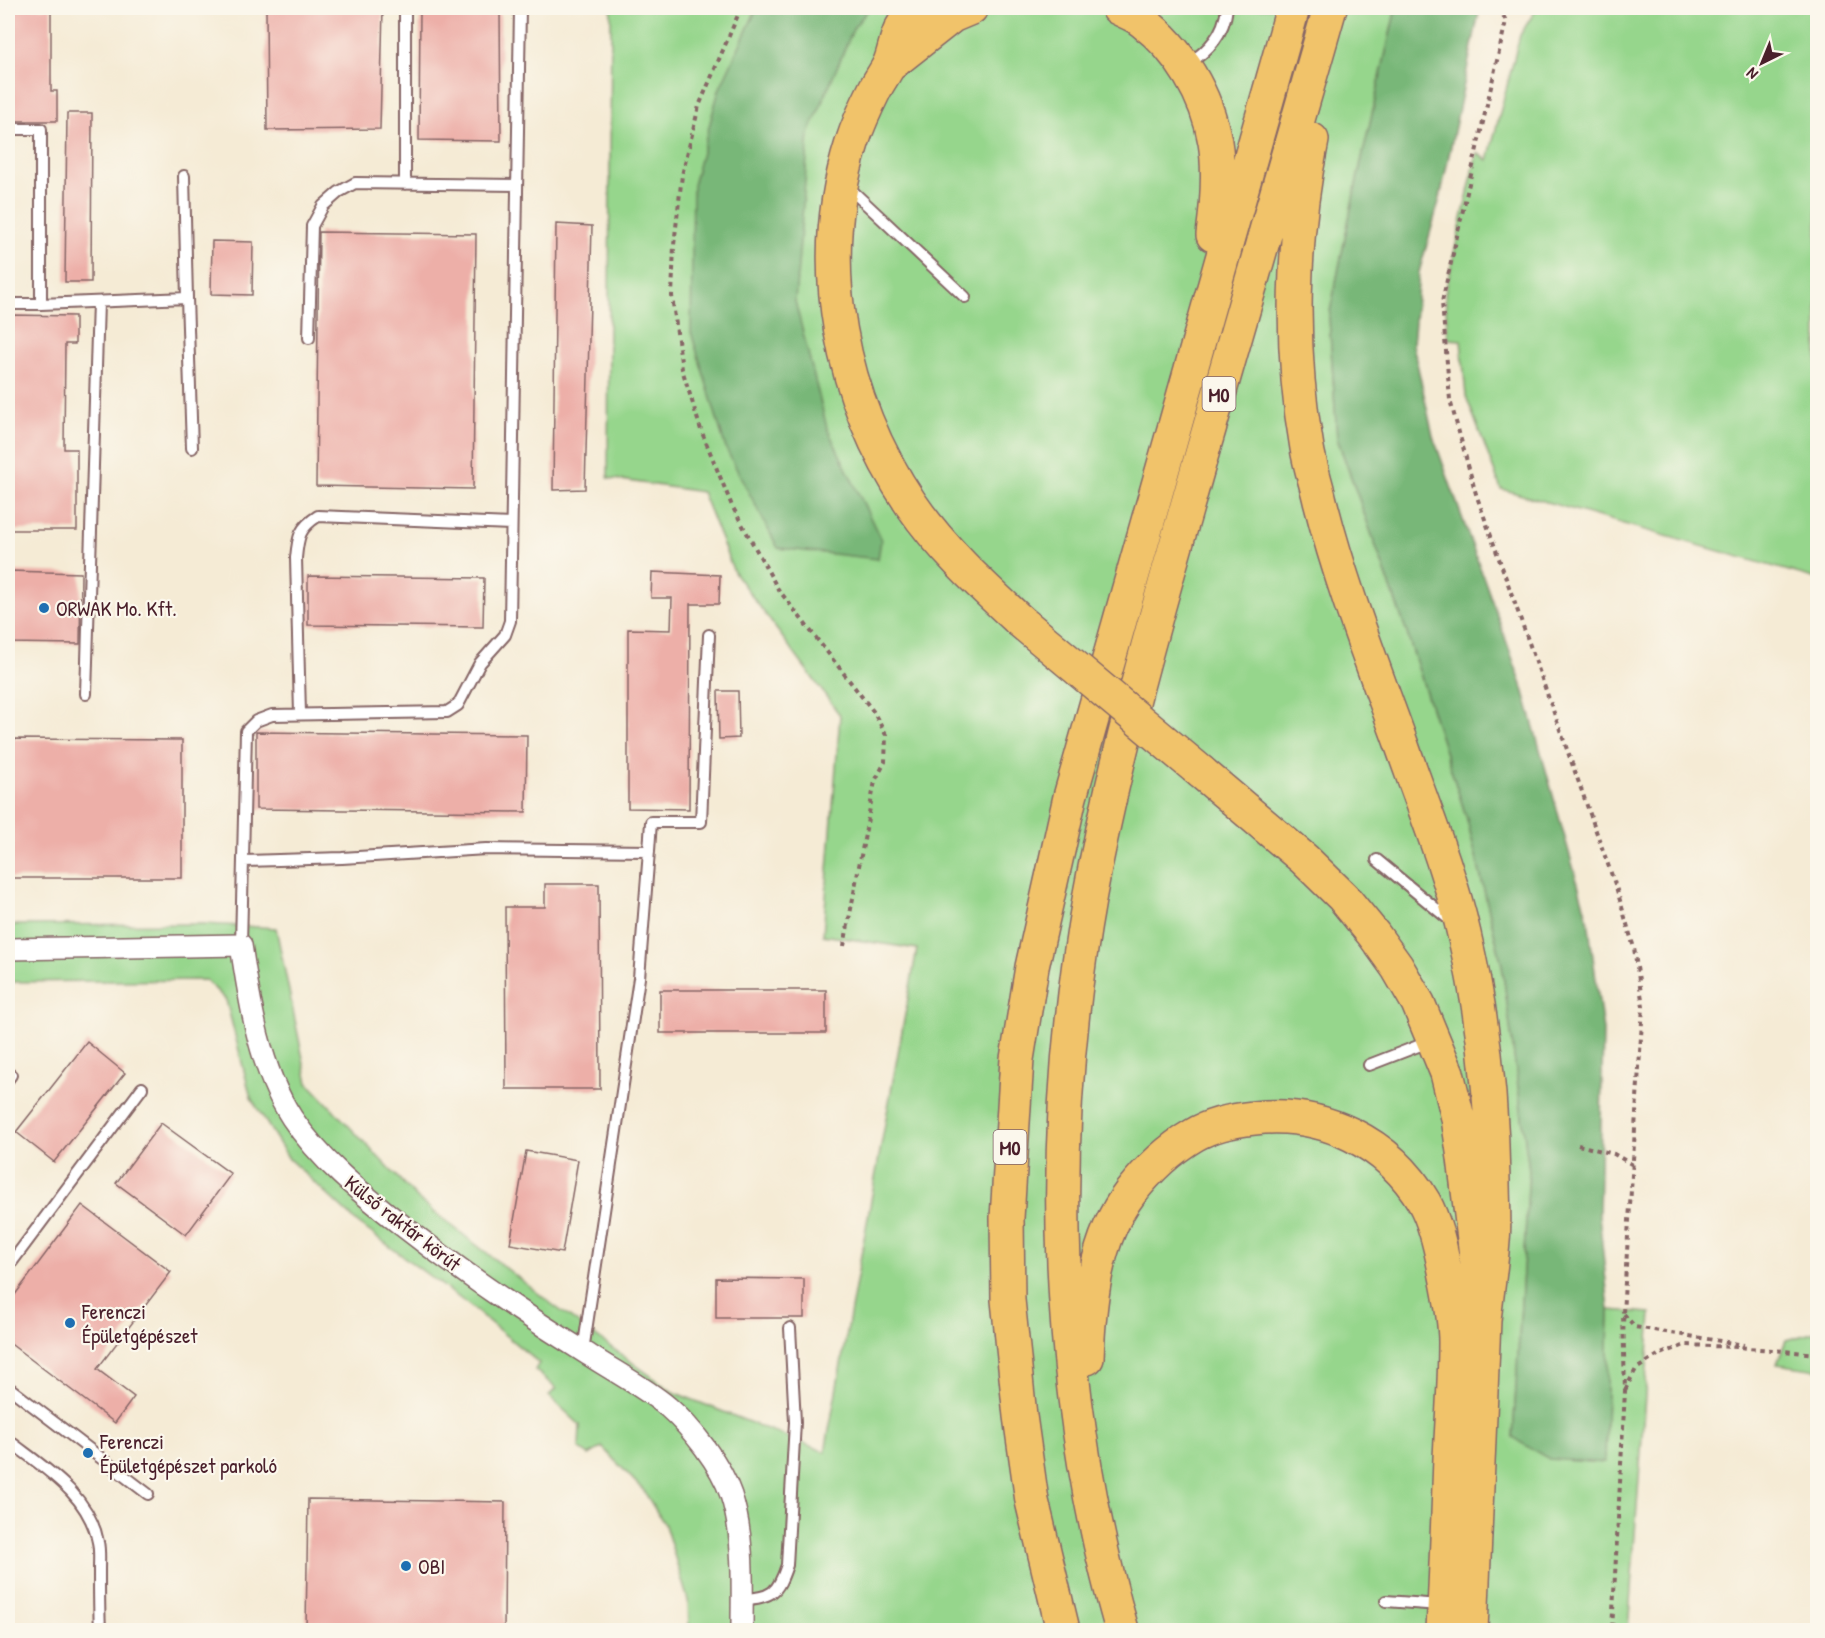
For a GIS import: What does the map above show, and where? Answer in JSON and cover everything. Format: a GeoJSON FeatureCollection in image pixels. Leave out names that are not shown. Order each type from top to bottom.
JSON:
{"type":"FeatureCollection","features":[{"type":"Feature","properties":{"kind":"highway"},"geometry":{"type":"LineString","coordinates":[[915,8],[900,32],[889,65],[861,116],[843,182],[836,235],[837,316],[849,370],[870,429],[888,466],[911,504],[938,540],[980,584],[1019,620],[1304,859],[1343,897],[1397,967],[1418,1003],[1447,1073],[1458,1118],[1484,1320]]}},
{"type":"Feature","properties":{"kind":"highway"},"geometry":{"type":"LineString","coordinates":[[889,65],[952,16],[970,8]]}},
{"type":"Feature","properties":{"kind":"highway"},"geometry":{"type":"LineString","coordinates":[[1118,8],[1141,20],[1163,40],[1185,67],[1201,94],[1215,142],[1217,185],[1215,223],[1199,334]]}},
{"type":"Feature","properties":{"kind":"highway","name":"M0"},"geometry":{"type":"LineString","coordinates":[[1064,1630],[1032,1500],[1020,1416],[1008,1300],[1007,1218],[1017,1059],[1032,968],[1070,797],[1293,8]]}},
{"type":"Feature","properties":{"kind":"highway","name":"M0"},"geometry":{"type":"LineString","coordinates":[[1122,1630],[1108,1581],[1087,1486],[1070,1367],[1062,1253],[1062,1211],[1063,1143],[1071,1035],[1090,894],[1111,793],[1150,637],[1330,8]]}},
{"type":"Feature","properties":{"kind":"highway"},"geometry":{"type":"LineString","coordinates":[[1320,40],[1320,101],[1303,185],[1298,232],[1296,308],[1299,389],[1307,450],[1348,598],[1447,872],[1464,932],[1480,1009],[1488,1066],[1492,1128],[1493,1240],[1484,1320],[1471,1630]]}},
{"type":"Feature","properties":{"kind":"highway"},"geometry":{"type":"LineString","coordinates":[[1087,1486],[1089,1316],[1102,1248],[1113,1221],[1129,1194],[1149,1171],[1195,1135],[1218,1125],[1241,1119],[1271,1116],[1299,1118],[1322,1123],[1351,1133],[1396,1164],[1424,1203],[1434,1226],[1449,1288],[1455,1341]]}},
{"type":"Feature","properties":{"kind":"highway"},"geometry":{"type":"LineString","coordinates":[[1444,1618],[1455,1341],[1464,1283],[1467,1192]]}},
{"type":"Feature","properties":{"kind":"street","name":"Külső raktár körút"},"geometry":{"type":"LineString","coordinates":[[241,945],[253,1018],[273,1081],[292,1117],[315,1147],[359,1190],[424,1243],[507,1303],[669,1407],[715,1462],[730,1494],[740,1533],[742,1630]]}},
{"type":"Feature","properties":{"kind":"street"},"geometry":{"type":"LineString","coordinates":[[8,949],[241,945]]}},
{"type":"Feature","properties":{"kind":"lane"},"geometry":{"type":"LineString","coordinates":[[405,8],[405,184]]}},
{"type":"Feature","properties":{"kind":"lane"},"geometry":{"type":"LineString","coordinates":[[241,945],[246,731],[256,721],[272,714],[447,712],[458,705],[480,663],[505,635],[508,628],[510,621],[520,8]]}},
{"type":"Feature","properties":{"kind":"lane"},"geometry":{"type":"LineString","coordinates":[[1185,67],[1207,51],[1225,22],[1227,8]]}},
{"type":"Feature","properties":{"kind":"lane"},"geometry":{"type":"LineString","coordinates":[[8,129],[41,129],[41,304]]}},
{"type":"Feature","properties":{"kind":"lane"},"geometry":{"type":"LineString","coordinates":[[184,176],[192,448]]}},
{"type":"Feature","properties":{"kind":"lane"},"geometry":{"type":"LineString","coordinates":[[843,182],[965,297]]}},
{"type":"Feature","properties":{"kind":"lane"},"geometry":{"type":"LineString","coordinates":[[309,338],[312,226],[323,206],[339,192],[355,183],[517,185]]}},
{"type":"Feature","properties":{"kind":"lane"},"geometry":{"type":"LineString","coordinates":[[8,304],[187,298]]}},
{"type":"Feature","properties":{"kind":"lane"},"geometry":{"type":"LineString","coordinates":[[86,694],[98,302]]}},
{"type":"Feature","properties":{"kind":"lane"},"geometry":{"type":"LineString","coordinates":[[300,714],[296,558],[298,539],[305,524],[318,516],[511,524]]}},
{"type":"Feature","properties":{"kind":"lane"},"geometry":{"type":"LineString","coordinates":[[583,1351],[639,978],[651,822],[701,822],[709,635]]}},
{"type":"Feature","properties":{"kind":"lane"},"geometry":{"type":"LineString","coordinates":[[243,861],[342,858],[486,849],[649,851]]}},
{"type":"Feature","properties":{"kind":"lane"},"geometry":{"type":"LineString","coordinates":[[1377,860],[1464,932]]}},
{"type":"Feature","properties":{"kind":"lane"},"geometry":{"type":"LineString","coordinates":[[1369,1065],[1433,1040]]}},
{"type":"Feature","properties":{"kind":"lane"},"geometry":{"type":"LineString","coordinates":[[8,1268],[142,1088]]}},
{"type":"Feature","properties":{"kind":"lane"},"geometry":{"type":"LineString","coordinates":[[742,1600],[766,1597],[776,1591],[787,1565],[795,1422],[790,1328]]}},
{"type":"Feature","properties":{"kind":"lane"},"geometry":{"type":"LineString","coordinates":[[8,1387],[148,1494]]}},
{"type":"Feature","properties":{"kind":"lane"},"geometry":{"type":"LineString","coordinates":[[8,1440],[46,1469],[86,1509],[94,1526],[98,1544],[100,1630]]}},
{"type":"Feature","properties":{"kind":"lane"},"geometry":{"type":"LineString","coordinates":[[1386,1601],[1444,1618]]}},
{"type":"Feature","properties":{"kind":"path"},"geometry":{"type":"LineString","coordinates":[[741,8],[699,106],[682,175],[674,245],[672,296],[682,369],[701,430],[732,506],[778,589],[873,711],[886,735],[885,762],[875,781],[844,946]]}},
{"type":"Feature","properties":{"kind":"path"},"geometry":{"type":"LineString","coordinates":[[1499,8],[1506,21],[1442,302],[1450,400],[1476,494],[1616,887],[1634,948],[1643,1006],[1623,1313],[1624,1391],[1612,1630]]}},
{"type":"Feature","properties":{"kind":"path"},"geometry":{"type":"LineString","coordinates":[[1578,1145],[1614,1154],[1633,1165]]}},
{"type":"Feature","properties":{"kind":"path"},"geometry":{"type":"LineString","coordinates":[[1623,1313],[1635,1327],[1766,1349]]}},
{"type":"Feature","properties":{"kind":"path"},"geometry":{"type":"LineString","coordinates":[[1624,1391],[1636,1369],[1658,1354],[1685,1345],[1818,1354]]}},
{"type":"Feature","properties":{"kind":"green space"},"geometry":{"type":"Polygon","coordinates":[[[611,8],[1396,8],[1329,317],[1337,438],[1405,627],[1467,819],[1502,965],[1529,1170],[1513,1438],[1605,1462],[1609,1310],[1651,1313],[1628,1630],[689,1630],[688,1600],[665,1525],[644,1491],[602,1447],[589,1455],[579,1448],[580,1425],[549,1396],[556,1388],[535,1370],[539,1363],[470,1306],[358,1223],[289,1159],[251,1098],[226,1000],[206,980],[8,982],[8,925],[205,924],[276,928],[308,1083],[419,1200],[553,1305],[673,1392],[825,1452],[917,949],[823,935],[840,715],[734,572],[702,492],[608,478],[611,8]]]}},
{"type":"Feature","properties":{"kind":"green space"},"geometry":{"type":"Polygon","coordinates":[[[757,8],[870,8],[854,27],[809,134],[795,301],[827,428],[881,540],[878,559],[778,548],[726,449],[691,332],[693,185],[719,90],[757,8]]]}},
{"type":"Feature","properties":{"kind":"green space"},"geometry":{"type":"Polygon","coordinates":[[[1396,8],[1480,8],[1440,198],[1419,272],[1413,345],[1433,436],[1522,685],[1588,920],[1603,1031],[1599,1215],[1609,1310],[1605,1463],[1549,1459],[1513,1438],[1529,1170],[1502,965],[1467,819],[1405,627],[1337,438],[1329,317],[1396,8]]]}},
{"type":"Feature","properties":{"kind":"green space"},"geometry":{"type":"Polygon","coordinates":[[[1537,8],[1817,8],[1817,579],[1501,489],[1466,396],[1461,340],[1448,339],[1445,293],[1477,153],[1488,160],[1520,35],[1537,8]]]}},
{"type":"Feature","properties":{"kind":"green space"},"geometry":{"type":"Polygon","coordinates":[[[1816,1332],[1817,1370],[1777,1364],[1786,1340],[1816,1332]]]}},
{"type":"Feature","properties":{"kind":"building"},"geometry":{"type":"Polygon","coordinates":[[[8,8],[51,8],[51,91],[57,91],[57,121],[8,121],[8,8]]]}},
{"type":"Feature","properties":{"kind":"building"},"geometry":{"type":"Polygon","coordinates":[[[266,8],[383,8],[380,129],[267,130],[266,8]]]}},
{"type":"Feature","properties":{"kind":"building"},"geometry":{"type":"Polygon","coordinates":[[[420,8],[500,8],[501,141],[419,140],[420,8]]]}},
{"type":"Feature","properties":{"kind":"building"},"geometry":{"type":"Polygon","coordinates":[[[67,113],[92,113],[91,282],[65,282],[67,113]]]}},
{"type":"Feature","properties":{"kind":"building"},"geometry":{"type":"Polygon","coordinates":[[[556,224],[592,226],[585,489],[553,490],[556,224]]]}},
{"type":"Feature","properties":{"kind":"building"},"geometry":{"type":"Polygon","coordinates":[[[319,232],[476,234],[473,489],[316,486],[319,232]]]}},
{"type":"Feature","properties":{"kind":"building"},"geometry":{"type":"Polygon","coordinates":[[[212,241],[253,242],[252,295],[211,294],[212,241]]]}},
{"type":"Feature","properties":{"kind":"building"},"geometry":{"type":"Polygon","coordinates":[[[8,315],[75,316],[75,344],[65,344],[64,449],[77,449],[77,530],[8,530],[8,315]]]}},
{"type":"Feature","properties":{"kind":"building","name":"ORWAK Mo. Kft."},"geometry":{"type":"Polygon","coordinates":[[[8,571],[81,573],[80,644],[8,643],[8,571]]]}},
{"type":"Feature","properties":{"kind":"building"},"geometry":{"type":"Polygon","coordinates":[[[652,572],[720,575],[719,604],[690,604],[689,809],[628,808],[628,629],[671,630],[672,598],[651,598],[652,572]]]}},
{"type":"Feature","properties":{"kind":"building"},"geometry":{"type":"Polygon","coordinates":[[[308,576],[484,578],[483,627],[308,625],[308,576]]]}},
{"type":"Feature","properties":{"kind":"building"},"geometry":{"type":"Polygon","coordinates":[[[718,691],[738,691],[739,738],[719,739],[718,691]]]}},
{"type":"Feature","properties":{"kind":"building"},"geometry":{"type":"Polygon","coordinates":[[[256,732],[527,735],[526,812],[256,809],[256,732]]]}},
{"type":"Feature","properties":{"kind":"building"},"geometry":{"type":"Polygon","coordinates":[[[8,739],[182,740],[182,878],[8,878],[8,739]]]}},
{"type":"Feature","properties":{"kind":"building"},"geometry":{"type":"Polygon","coordinates":[[[545,884],[599,884],[600,1089],[506,1089],[505,907],[545,907],[545,884]]]}},
{"type":"Feature","properties":{"kind":"building"},"geometry":{"type":"Polygon","coordinates":[[[660,990],[826,990],[826,1033],[660,1033],[660,990]]]}},
{"type":"Feature","properties":{"kind":"building"},"geometry":{"type":"Polygon","coordinates":[[[87,1042],[125,1073],[54,1162],[16,1132],[87,1042]]]}},
{"type":"Feature","properties":{"kind":"building"},"geometry":{"type":"Polygon","coordinates":[[[161,1123],[231,1174],[186,1235],[116,1183],[161,1123]]]}},
{"type":"Feature","properties":{"kind":"building"},"geometry":{"type":"Polygon","coordinates":[[[526,1151],[578,1160],[562,1253],[510,1244],[526,1151]]]}},
{"type":"Feature","properties":{"kind":"building","name":"Ferenczi Épületgépészet"},"geometry":{"type":"Polygon","coordinates":[[[82,1205],[171,1272],[97,1369],[134,1397],[115,1423],[8,1342],[8,1304],[82,1205]]]}},
{"type":"Feature","properties":{"kind":"building"},"geometry":{"type":"Polygon","coordinates":[[[716,1278],[804,1279],[804,1318],[716,1318],[716,1278]]]}},
{"type":"Feature","properties":{"kind":"building","name":"OBI"},"geometry":{"type":"Polygon","coordinates":[[[308,1499],[505,1502],[504,1630],[306,1630],[308,1499]]]}},
{"type":"Feature","properties":{"kind":"place","name":"ORWAK Mo. Kft."},"geometry":{"type":"Point","coordinates":[44,608]}},
{"type":"Feature","properties":{"kind":"place","name":"Ferenczi Épületgépészet"},"geometry":{"type":"Point","coordinates":[70,1323]}},
{"type":"Feature","properties":{"kind":"place","name":"Ferenczi Épületgépészet parkoló"},"geometry":{"type":"Point","coordinates":[88,1453]}},
{"type":"Feature","properties":{"kind":"place","name":"OBI"},"geometry":{"type":"Point","coordinates":[406,1566]}}]}
